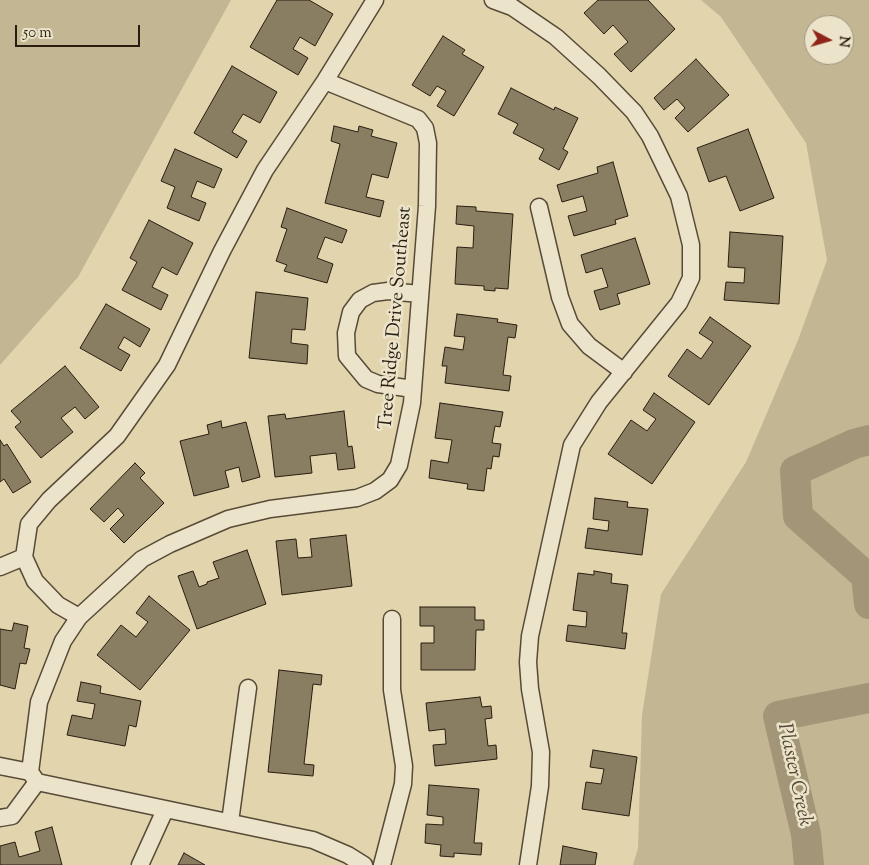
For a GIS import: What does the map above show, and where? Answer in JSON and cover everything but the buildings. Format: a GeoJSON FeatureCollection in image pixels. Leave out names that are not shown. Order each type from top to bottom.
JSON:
{"type":"FeatureCollection","features":[{"type":"Feature","properties":{"kind":"street"},"geometry":{"type":"LineString","coordinates":[[79,617],[58,605],[35,581],[24,557],[29,524],[49,500],[117,436],[167,365],[222,251],[265,170],[325,81],[375,0]]}},
{"type":"Feature","properties":{"kind":"street"},"geometry":{"type":"LineString","coordinates":[[493,0],[512,7],[556,38],[634,112],[650,136],[679,196],[691,245],[691,278],[680,303],[599,402],[572,444],[534,614],[528,662],[530,690],[541,752],[539,796],[528,865]]}},
{"type":"Feature","properties":{"kind":"street","name":"Tree Ridge Drive Southeast"},"geometry":{"type":"LineString","coordinates":[[33,777],[39,702],[62,641],[79,617],[142,559],[170,544],[228,519],[270,509],[357,498],[375,491],[390,480],[399,465],[405,446],[413,389],[427,206],[428,143],[425,128],[418,119],[325,81]]}},
{"type":"Feature","properties":{"kind":"street"},"geometry":{"type":"LineString","coordinates":[[539,207],[560,297],[570,324],[589,346],[624,372]]}},
{"type":"Feature","properties":{"kind":"street"},"geometry":{"type":"LineString","coordinates":[[413,389],[378,384],[366,379],[347,356],[346,333],[351,312],[360,300],[373,293],[388,291],[420,294]]}},
{"type":"Feature","properties":{"kind":"street"},"geometry":{"type":"LineString","coordinates":[[0,567],[24,557]]}},
{"type":"Feature","properties":{"kind":"street"},"geometry":{"type":"LineString","coordinates":[[382,865],[403,784],[404,766],[392,690],[392,619]]}},
{"type":"Feature","properties":{"kind":"street"},"geometry":{"type":"LineString","coordinates":[[230,822],[248,688]]}},
{"type":"Feature","properties":{"kind":"street"},"geometry":{"type":"LineString","coordinates":[[0,766],[33,777],[165,810],[313,840],[348,855],[364,865]]}},
{"type":"Feature","properties":{"kind":"street"},"geometry":{"type":"LineString","coordinates":[[0,818],[12,816],[33,777]]}},
{"type":"Feature","properties":{"kind":"street"},"geometry":{"type":"LineString","coordinates":[[140,865],[165,810]]}},
{"type":"Feature","properties":{"kind":"shaded area"},"geometry":{"type":"Polygon","coordinates":[[[0,0],[231,0],[78,277],[0,365],[0,0]]]}},
{"type":"Feature","properties":{"kind":"shaded area"},"geometry":{"type":"Polygon","coordinates":[[[701,0],[869,0],[869,865],[633,865],[638,848],[642,715],[661,594],[746,462],[798,340],[827,260],[806,143],[721,17],[701,0]]]}},
{"type":"Feature","properties":{"kind":"waterway","name":"Plaster Creek"},"geometry":{"type":"LineString","coordinates":[[869,440],[854,444],[795,471],[798,516],[866,576],[869,604]]}},
{"type":"Feature","properties":{"kind":"waterway","name":"Plaster Creek"},"geometry":{"type":"LineString","coordinates":[[809,865],[806,834],[778,716],[869,698]]}}]}
